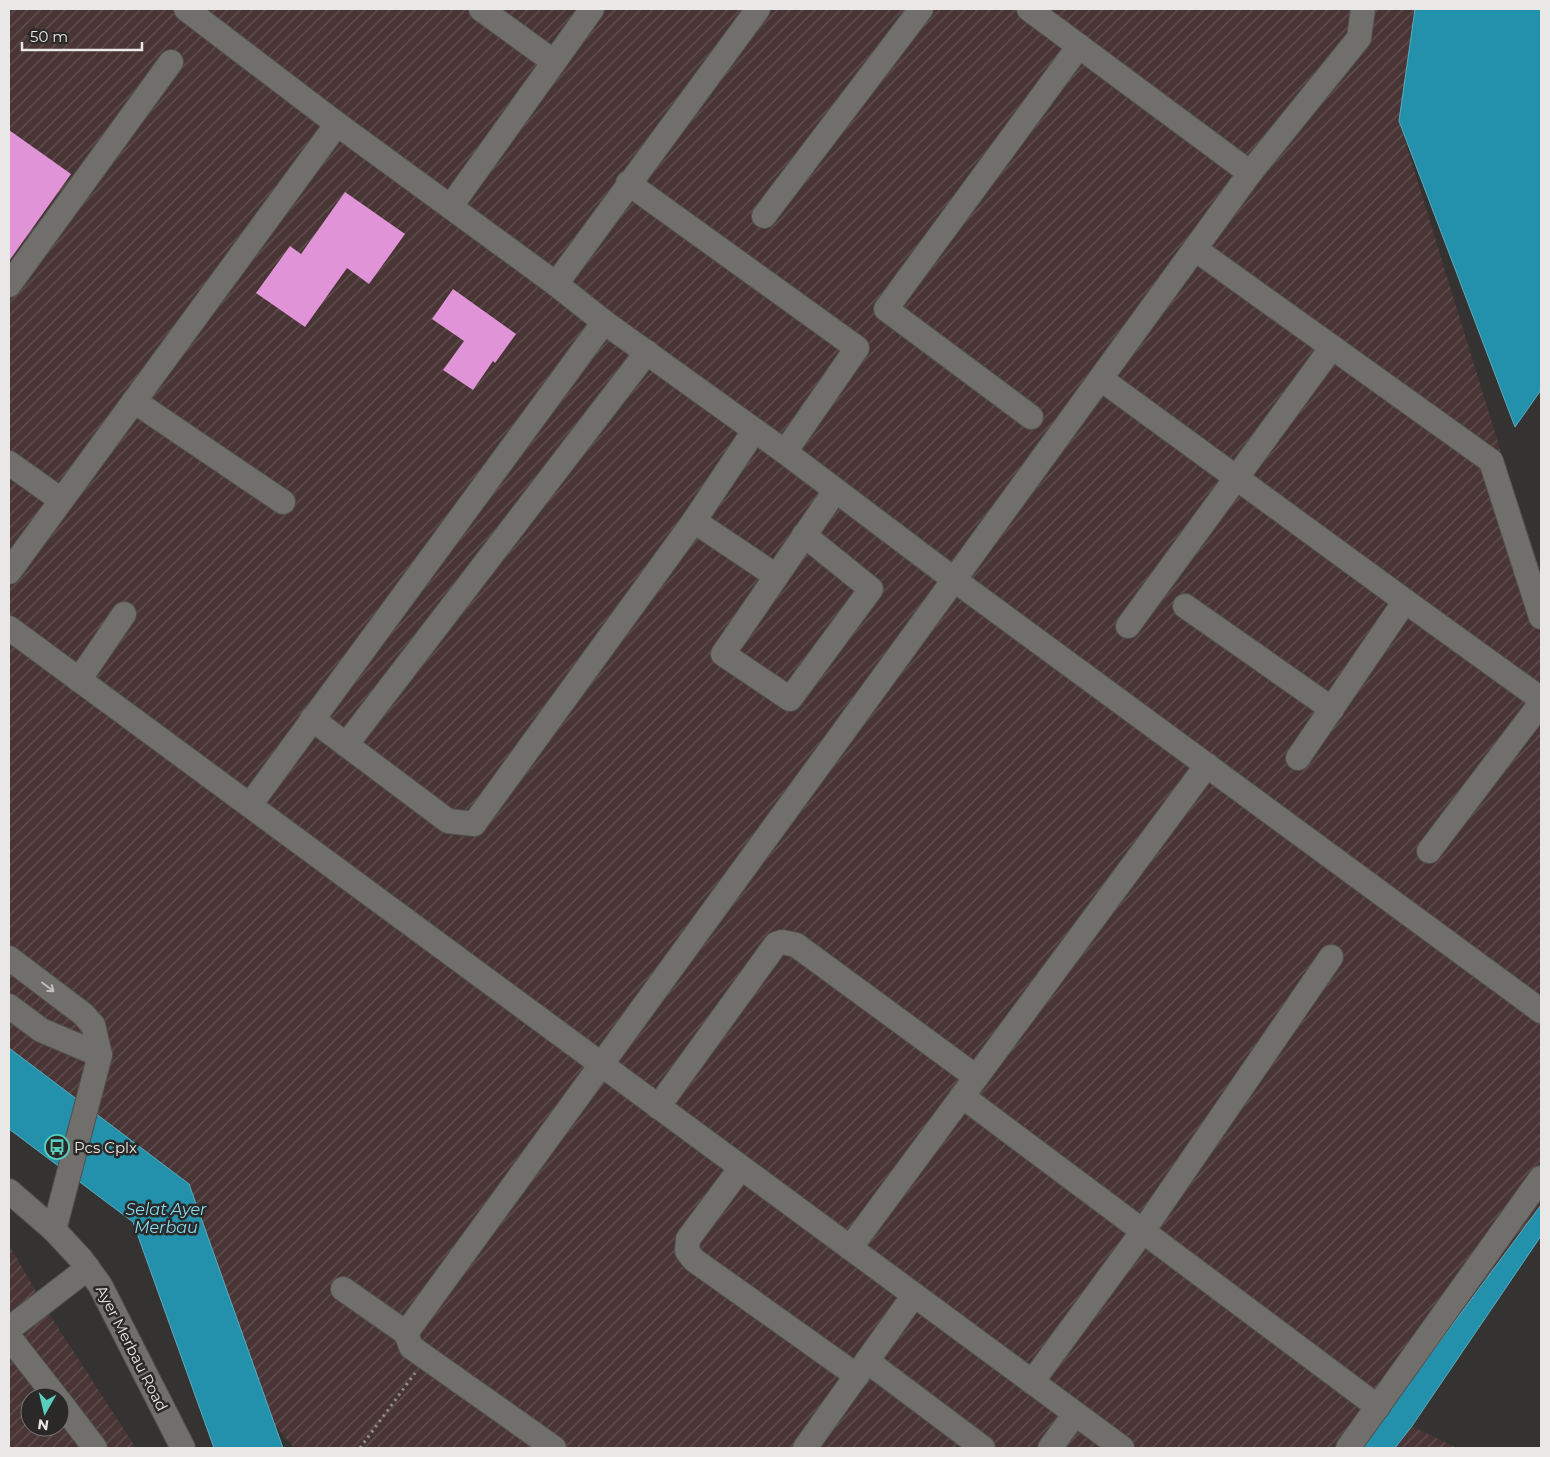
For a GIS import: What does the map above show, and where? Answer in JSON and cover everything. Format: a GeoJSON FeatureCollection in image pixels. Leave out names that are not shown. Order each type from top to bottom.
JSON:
{"type":"FeatureCollection","features":[{"type":"Feature","properties":{"kind":"street"},"geometry":{"type":"LineString","coordinates":[[480,9],[554,62]]}},
{"type":"Feature","properties":{"kind":"street"},"geometry":{"type":"LineString","coordinates":[[451,206],[592,9]]}},
{"type":"Feature","properties":{"kind":"street"},"geometry":{"type":"LineString","coordinates":[[556,284],[628,183],[758,9]]}},
{"type":"Feature","properties":{"kind":"street"},"geometry":{"type":"LineString","coordinates":[[764,216],[921,9]]}},
{"type":"Feature","properties":{"kind":"street"},"geometry":{"type":"LineString","coordinates":[[1029,9],[1250,173]]}},
{"type":"Feature","properties":{"kind":"street"},"geometry":{"type":"LineString","coordinates":[[406,1333],[956,581],[1250,173],[1359,38],[1363,9]]}},
{"type":"Feature","properties":{"kind":"street"},"geometry":{"type":"LineString","coordinates":[[188,10],[337,124],[451,206],[604,322],[785,452],[956,581],[1541,1011]]}},
{"type":"Feature","properties":{"kind":"street"},"geometry":{"type":"LineString","coordinates":[[1031,417],[886,309],[1079,46]]}},
{"type":"Feature","properties":{"kind":"street"},"geometry":{"type":"LineString","coordinates":[[9,285],[171,62]]}},
{"type":"Feature","properties":{"kind":"street"},"geometry":{"type":"LineString","coordinates":[[9,572],[337,124]]}},
{"type":"Feature","properties":{"kind":"street"},"geometry":{"type":"LineString","coordinates":[[628,183],[857,348],[785,452]]}},
{"type":"Feature","properties":{"kind":"street"},"geometry":{"type":"LineString","coordinates":[[1195,249],[1490,462],[1541,616]]}},
{"type":"Feature","properties":{"kind":"street"},"geometry":{"type":"LineString","coordinates":[[250,805],[604,322]]}},
{"type":"Feature","properties":{"kind":"street"},"geometry":{"type":"LineString","coordinates":[[1128,626],[1332,347]]}},
{"type":"Feature","properties":{"kind":"street"},"geometry":{"type":"LineString","coordinates":[[346,745],[647,352]]}},
{"type":"Feature","properties":{"kind":"street"},"geometry":{"type":"LineString","coordinates":[[1101,380],[1237,477],[1541,701],[1429,851]]}},
{"type":"Feature","properties":{"kind":"street"},"geometry":{"type":"LineString","coordinates":[[134,400],[283,502]]}},
{"type":"Feature","properties":{"kind":"street"},"geometry":{"type":"LineString","coordinates":[[312,719],[448,821],[474,824],[694,522],[754,431]]}},
{"type":"Feature","properties":{"kind":"street"},"geometry":{"type":"LineString","coordinates":[[9,463],[61,500]]}},
{"type":"Feature","properties":{"kind":"street"},"geometry":{"type":"LineString","coordinates":[[804,535],[871,589],[790,699],[723,654],[804,535],[835,491]]}},
{"type":"Feature","properties":{"kind":"street"},"geometry":{"type":"LineString","coordinates":[[694,522],[776,576]]}},
{"type":"Feature","properties":{"kind":"street"},"geometry":{"type":"LineString","coordinates":[[1298,758],[1405,601]]}},
{"type":"Feature","properties":{"kind":"street"},"geometry":{"type":"LineString","coordinates":[[1185,606],[1332,709]]}},
{"type":"Feature","properties":{"kind":"street"},"geometry":{"type":"LineString","coordinates":[[79,680],[124,614]]}},
{"type":"Feature","properties":{"kind":"street"},"geometry":{"type":"LineString","coordinates":[[9,628],[740,1169],[1122,1448]]}},
{"type":"Feature","properties":{"kind":"street"},"geometry":{"type":"LineString","coordinates":[[850,1248],[1207,765]]}},
{"type":"Feature","properties":{"kind":"street"},"geometry":{"type":"LineString","coordinates":[[658,1107],[776,944],[782,942],[796,945],[1143,1231],[1378,1407]]}},
{"type":"Feature","properties":{"kind":"street"},"geometry":{"type":"LineString","coordinates":[[1032,1382],[1143,1231],[1331,957]]}},
{"type":"Feature","properties":{"kind":"street"},"geometry":{"type":"LineString","coordinates":[[9,958],[83,1014],[93,1026],[97,1066],[54,1230]]}},
{"type":"Feature","properties":{"kind":"street"},"geometry":{"type":"LineString","coordinates":[[9,1006],[41,1030],[97,1066]]}},
{"type":"Feature","properties":{"kind":"street"},"geometry":{"type":"LineString","coordinates":[[740,1169],[688,1240],[687,1251],[694,1260],[983,1448]]}},
{"type":"Feature","properties":{"kind":"street"},"geometry":{"type":"LineString","coordinates":[[1348,1448],[1541,1178]]}},
{"type":"Feature","properties":{"kind":"street","name":"Ayer Merbau Road"},"geometry":{"type":"LineString","coordinates":[[9,1191],[54,1230],[88,1268],[100,1285],[182,1448]]}},
{"type":"Feature","properties":{"kind":"street"},"geometry":{"type":"LineString","coordinates":[[9,1329],[88,1268]]}},
{"type":"Feature","properties":{"kind":"street"},"geometry":{"type":"LineString","coordinates":[[343,1289],[406,1333],[411,1347],[554,1448]]}},
{"type":"Feature","properties":{"kind":"street"},"geometry":{"type":"LineString","coordinates":[[805,1448],[914,1295]]}},
{"type":"Feature","properties":{"kind":"street"},"geometry":{"type":"LineString","coordinates":[[9,1336],[48,1387]]}},
{"type":"Feature","properties":{"kind":"street"},"geometry":{"type":"LineString","coordinates":[[1050,1448],[1075,1414]]}},
{"type":"Feature","properties":{"kind":"street"},"geometry":{"type":"LineString","coordinates":[[70,1416],[94,1448]]}},
{"type":"Feature","properties":{"kind":"path"},"geometry":{"type":"LineString","coordinates":[[360,1448],[426,1358]]}},
{"type":"Feature","properties":{"kind":"shaded area"},"geometry":{"type":"Polygon","coordinates":[[[9,9],[1415,9],[1399,121],[1500,449],[1541,573],[1541,1205],[1361,1448],[294,1448],[274,1424],[189,1184],[9,1048],[9,9]]]}},
{"type":"Feature","properties":{"kind":"shaded area"},"geometry":{"type":"Polygon","coordinates":[[[9,1245],[51,1317],[136,1448],[9,1448],[9,1245]]]}},
{"type":"Feature","properties":{"kind":"shaded area"},"geometry":{"type":"Polygon","coordinates":[[[1412,1426],[1457,1448],[1395,1448],[1412,1426]]]}},
{"type":"Feature","properties":{"kind":"water"},"geometry":{"type":"Polygon","coordinates":[[[1415,9],[1541,9],[1541,390],[1515,427],[1399,121],[1415,9]]]}},
{"type":"Feature","properties":{"kind":"water","name":"Selat Ayer Merbau"},"geometry":{"type":"Polygon","coordinates":[[[9,1048],[189,1184],[283,1448],[214,1448],[133,1222],[9,1129],[9,1048]]]}},
{"type":"Feature","properties":{"kind":"water"},"geometry":{"type":"Polygon","coordinates":[[[1541,1205],[1541,1236],[1412,1426],[1395,1448],[1361,1448],[1541,1205]]]}},
{"type":"Feature","properties":{"kind":"building"},"geometry":{"type":"Polygon","coordinates":[[[9,130],[71,174],[9,261],[9,130]]]}},
{"type":"Feature","properties":{"kind":"building"},"geometry":{"type":"Polygon","coordinates":[[[345,192],[405,234],[369,284],[347,268],[305,327],[256,293],[290,246],[301,254],[345,192]]]}},
{"type":"Feature","properties":{"kind":"building"},"geometry":{"type":"Polygon","coordinates":[[[453,289],[516,334],[495,363],[493,361],[473,390],[443,370],[464,341],[432,319],[453,289]]]}},
{"type":"Feature","properties":{"kind":"place","name":"Pcs Cplx"},"geometry":{"type":"Point","coordinates":[57,1147]}}]}
